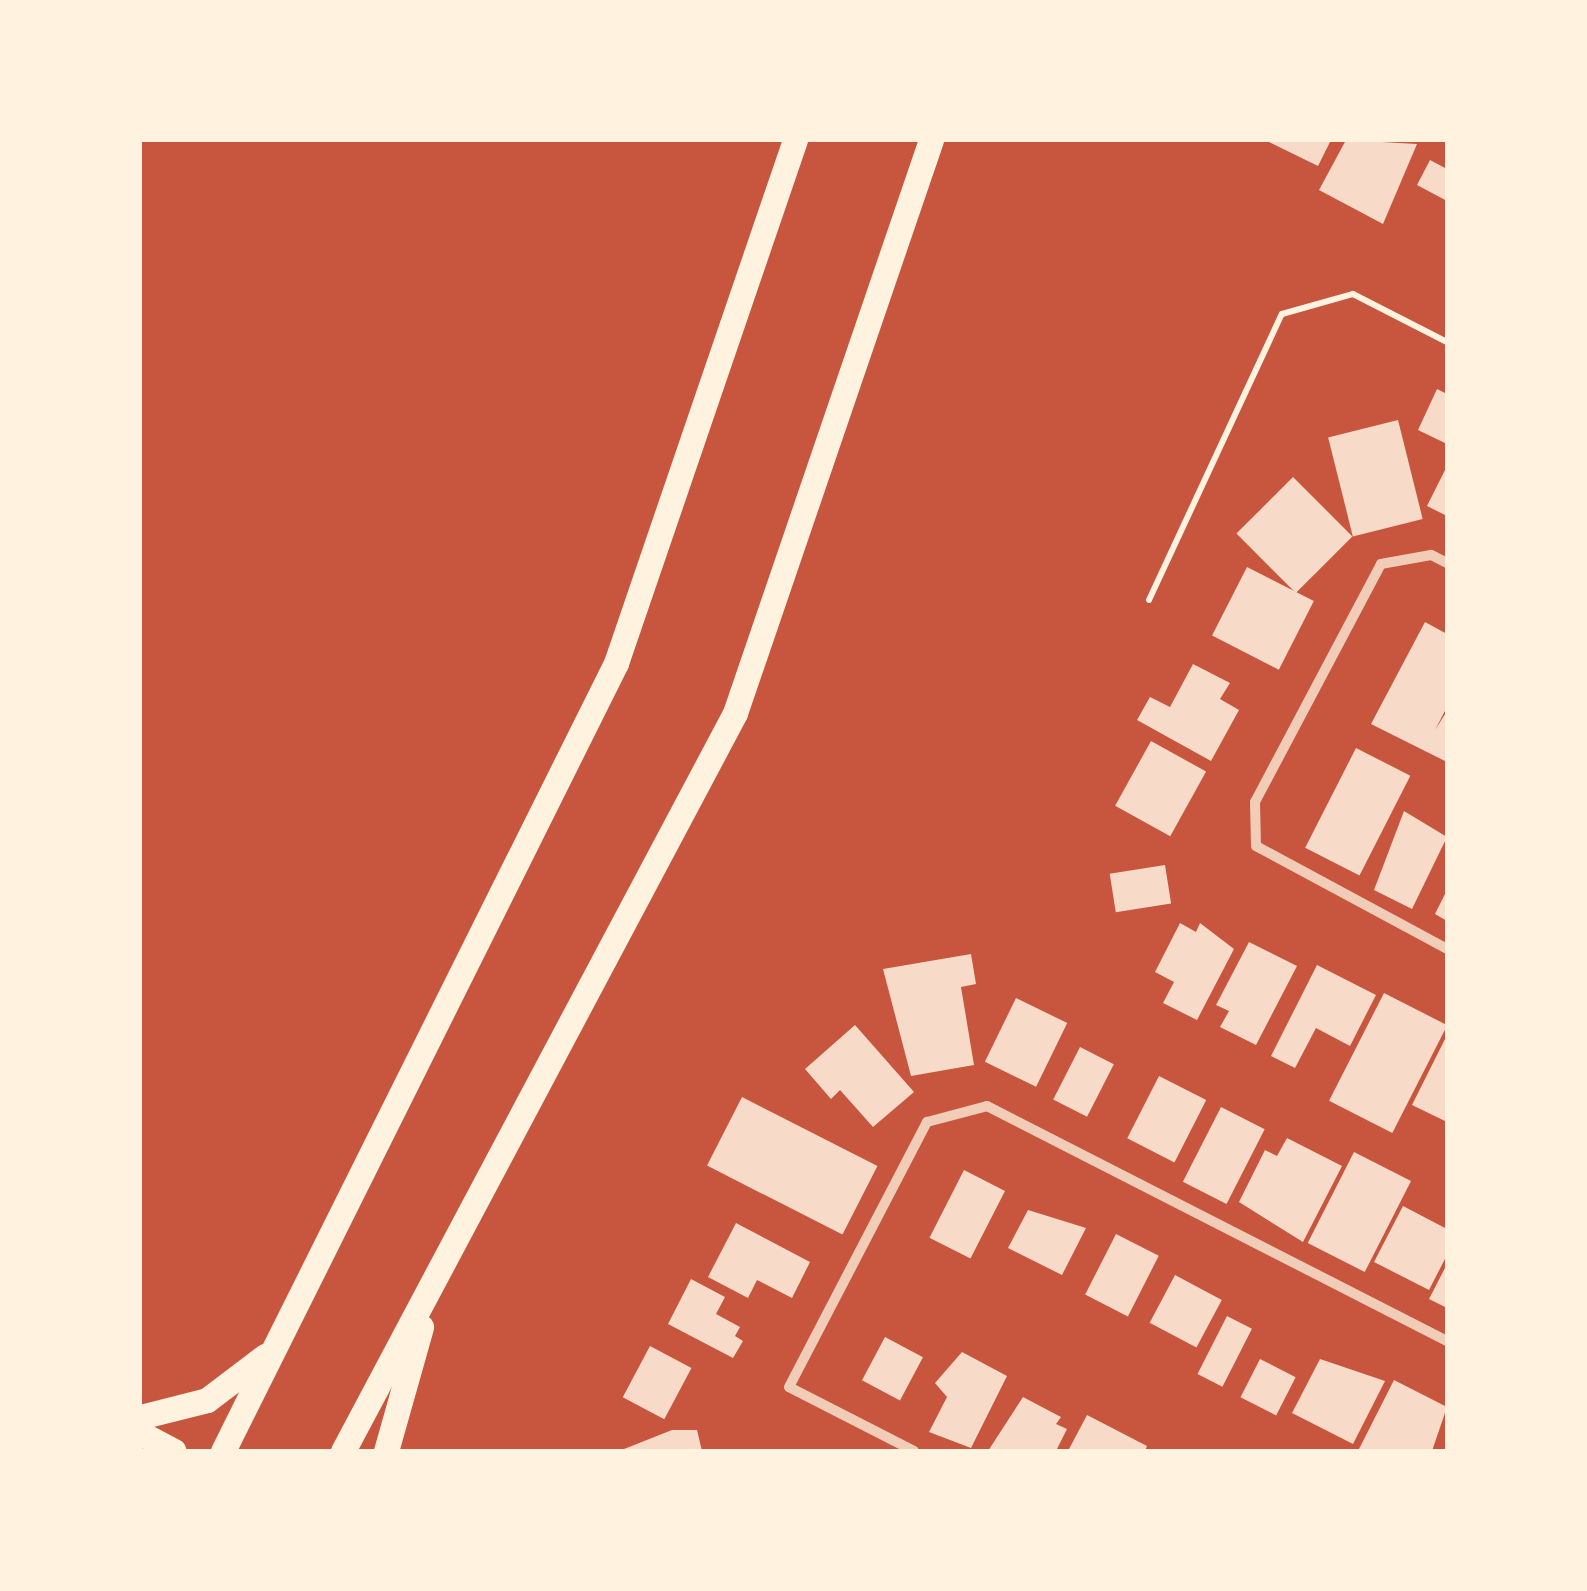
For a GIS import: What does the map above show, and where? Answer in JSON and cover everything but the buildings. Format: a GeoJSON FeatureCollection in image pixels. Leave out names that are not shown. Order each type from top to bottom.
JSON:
{"type":"FeatureCollection","features":[{"type":"Feature","properties":{"kind":"main road"},"geometry":{"type":"LineString","coordinates":[[223,1451],[616,663],[796,140]]}},
{"type":"Feature","properties":{"kind":"main road"},"geometry":{"type":"LineString","coordinates":[[343,1451],[735,713],[932,140]]}},
{"type":"Feature","properties":{"kind":"main road"},"geometry":{"type":"LineString","coordinates":[[386,1451],[437,1274]]}},
{"type":"Feature","properties":{"kind":"main road"},"geometry":{"type":"LineString","coordinates":[[140,1417],[207,1400],[276,1346]]}},
{"type":"Feature","properties":{"kind":"main road"},"geometry":{"type":"LineString","coordinates":[[140,1434],[174,1451]]}},
{"type":"Feature","properties":{"kind":"street"},"geometry":{"type":"LineString","coordinates":[[1447,563],[1431,555],[1381,564],[1255,802],[1256,846],[1447,949]]}},
{"type":"Feature","properties":{"kind":"street"},"geometry":{"type":"LineString","coordinates":[[914,1451],[789,1387],[927,1122],[986,1106],[1447,1342]]}},
{"type":"Feature","properties":{"kind":"path"},"geometry":{"type":"LineString","coordinates":[[1149,600],[1282,314],[1353,294],[1447,342]]}}]}
